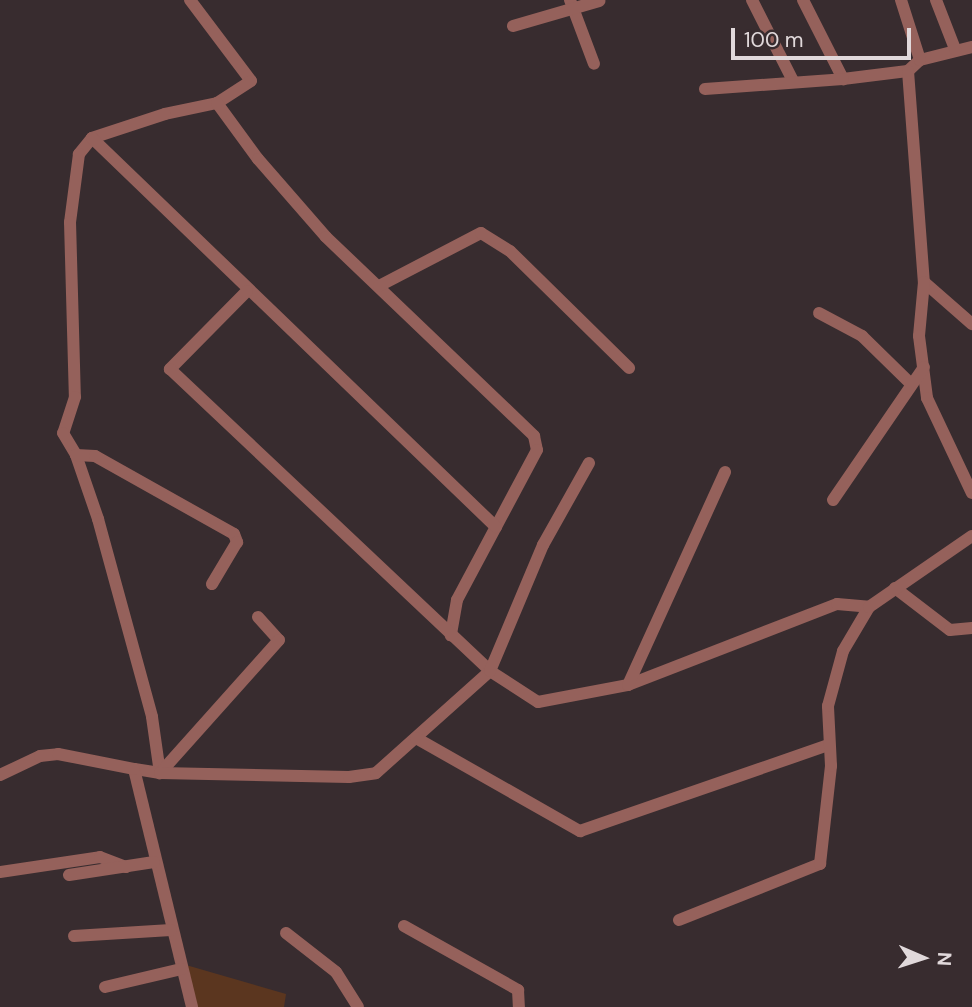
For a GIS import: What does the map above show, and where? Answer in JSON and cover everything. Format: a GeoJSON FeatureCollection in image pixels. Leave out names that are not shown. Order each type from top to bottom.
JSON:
{"type":"FeatureCollection","features":[{"type":"Feature","properties":{"kind":"street"},"geometry":{"type":"LineString","coordinates":[[160,773],[152,717],[76,455],[63,433],[75,397],[70,222],[79,153],[92,138],[165,114],[218,103],[251,80],[190,0]]}},
{"type":"Feature","properties":{"kind":"street"},"geometry":{"type":"LineString","coordinates":[[752,0],[792,79]]}},
{"type":"Feature","properties":{"kind":"street"},"geometry":{"type":"LineString","coordinates":[[803,0],[843,79]]}},
{"type":"Feature","properties":{"kind":"street"},"geometry":{"type":"LineString","coordinates":[[901,0],[920,60]]}},
{"type":"Feature","properties":{"kind":"street"},"geometry":{"type":"LineString","coordinates":[[936,0],[955,49]]}},
{"type":"Feature","properties":{"kind":"street"},"geometry":{"type":"LineString","coordinates":[[513,26],[572,4],[599,1]]}},
{"type":"Feature","properties":{"kind":"street"},"geometry":{"type":"LineString","coordinates":[[572,4],[594,64]]}},
{"type":"Feature","properties":{"kind":"street"},"geometry":{"type":"LineString","coordinates":[[705,89],[792,79],[843,79],[908,71],[920,60],[955,49],[972,47]]}},
{"type":"Feature","properties":{"kind":"street"},"geometry":{"type":"LineString","coordinates":[[908,71],[924,282],[919,336],[927,398],[972,493]]}},
{"type":"Feature","properties":{"kind":"street"},"geometry":{"type":"LineString","coordinates":[[218,103],[258,159],[326,237],[534,436],[537,450],[457,600],[451,635]]}},
{"type":"Feature","properties":{"kind":"street"},"geometry":{"type":"LineString","coordinates":[[92,138],[496,527]]}},
{"type":"Feature","properties":{"kind":"street"},"geometry":{"type":"LineString","coordinates":[[379,286],[481,233],[510,251],[629,368]]}},
{"type":"Feature","properties":{"kind":"street"},"geometry":{"type":"LineString","coordinates":[[924,282],[972,324]]}},
{"type":"Feature","properties":{"kind":"street"},"geometry":{"type":"LineString","coordinates":[[247,290],[170,369],[490,671],[538,702],[628,685],[838,604],[869,607]]}},
{"type":"Feature","properties":{"kind":"street"},"geometry":{"type":"LineString","coordinates":[[819,313],[862,337],[911,384]]}},
{"type":"Feature","properties":{"kind":"street"},"geometry":{"type":"LineString","coordinates":[[833,500],[924,367]]}},
{"type":"Feature","properties":{"kind":"street"},"geometry":{"type":"LineString","coordinates":[[76,455],[95,456],[234,534],[237,542],[212,584]]}},
{"type":"Feature","properties":{"kind":"street"},"geometry":{"type":"LineString","coordinates":[[0,775],[40,755],[58,754],[160,773],[349,777],[376,773],[490,671],[543,545],[589,463]]}},
{"type":"Feature","properties":{"kind":"street"},"geometry":{"type":"LineString","coordinates":[[628,685],[725,472]]}},
{"type":"Feature","properties":{"kind":"street"},"geometry":{"type":"LineString","coordinates":[[679,920],[820,864],[831,766],[828,745],[833,680],[843,651],[869,607],[972,537]]}},
{"type":"Feature","properties":{"kind":"street"},"geometry":{"type":"LineString","coordinates":[[895,588],[950,630],[972,628]]}},
{"type":"Feature","properties":{"kind":"street"},"geometry":{"type":"LineString","coordinates":[[160,773],[279,640],[258,617]]}},
{"type":"Feature","properties":{"kind":"street"},"geometry":{"type":"LineString","coordinates":[[416,738],[580,831],[828,745]]}},
{"type":"Feature","properties":{"kind":"street"},"geometry":{"type":"LineString","coordinates":[[134,769],[154,862],[192,1007]]}},
{"type":"Feature","properties":{"kind":"street"},"geometry":{"type":"LineString","coordinates":[[0,872],[100,857],[126,867]]}},
{"type":"Feature","properties":{"kind":"street"},"geometry":{"type":"LineString","coordinates":[[69,875],[154,862]]}},
{"type":"Feature","properties":{"kind":"street"},"geometry":{"type":"LineString","coordinates":[[404,926],[517,990],[519,1007]]}},
{"type":"Feature","properties":{"kind":"street"},"geometry":{"type":"LineString","coordinates":[[74,936],[171,930]]}},
{"type":"Feature","properties":{"kind":"street"},"geometry":{"type":"LineString","coordinates":[[286,933],[337,972],[358,1007]]}},
{"type":"Feature","properties":{"kind":"street"},"geometry":{"type":"LineString","coordinates":[[105,987],[182,969]]}},
{"type":"Feature","properties":{"kind":"shaded area"},"geometry":{"type":"Polygon","coordinates":[[[186,965],[286,994],[284,1007],[197,1007],[186,965]]]}}]}
